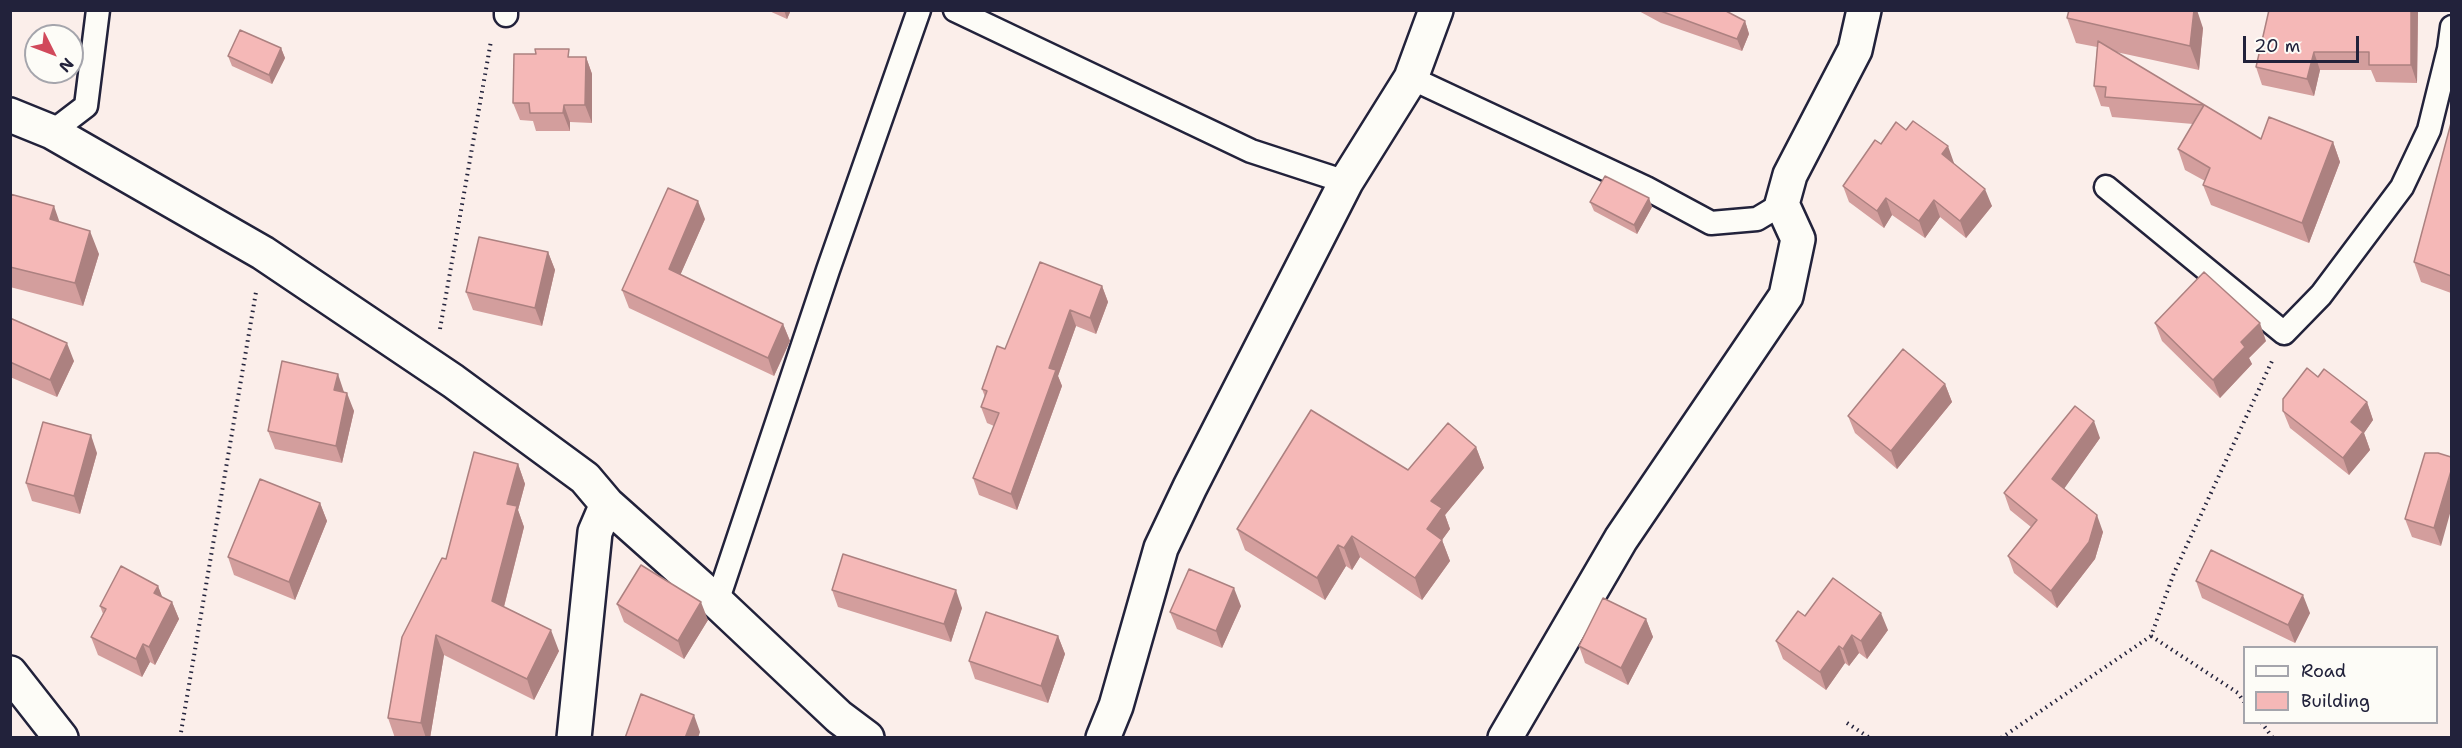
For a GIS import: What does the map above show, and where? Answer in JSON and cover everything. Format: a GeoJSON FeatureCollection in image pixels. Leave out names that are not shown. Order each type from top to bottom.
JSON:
{"type":"FeatureCollection","features":[{"type":"Feature","properties":{"kind":"street"},"geometry":{"type":"LineString","coordinates":[[1103,738],[1116,706],[1161,548],[1346,182],[1411,78],[1436,10]]}},
{"type":"Feature","properties":{"kind":"street"},"geometry":{"type":"LineString","coordinates":[[1505,738],[1622,539],[1786,296],[1798,239],[1782,204],[1790,175],[1855,50],[1864,10]]}},
{"type":"Feature","properties":{"kind":"street"},"geometry":{"type":"LineString","coordinates":[[10,115],[52,132],[263,253],[434,368],[585,478],[607,504],[717,602],[839,717],[867,738]]}},
{"type":"Feature","properties":{"kind":"street"},"geometry":{"type":"LineString","coordinates":[[574,738],[595,532],[607,504]]}},
{"type":"Feature","properties":{"kind":"street"},"geometry":{"type":"LineString","coordinates":[[10,673],[61,738]]}},
{"type":"Feature","properties":{"kind":"lane"},"geometry":{"type":"LineString","coordinates":[[52,132],[86,106],[98,10]]}},
{"type":"Feature","properties":{"kind":"lane"},"geometry":{"type":"LineString","coordinates":[[717,602],[824,281],[919,10]]}},
{"type":"Feature","properties":{"kind":"lane"},"geometry":{"type":"LineString","coordinates":[[955,10],[985,16],[1251,151],[1346,182]]}},
{"type":"Feature","properties":{"kind":"lane"},"geometry":{"type":"LineString","coordinates":[[2106,187],[2284,333],[2321,295],[2402,187],[2429,130],[2449,48],[2451,27]]}},
{"type":"Feature","properties":{"kind":"lane"},"geometry":{"type":"LineString","coordinates":[[1411,78],[1646,188],[1711,223],[1757,219],[1782,204]]}},
{"type":"Feature","properties":{"kind":"path"},"geometry":{"type":"LineString","coordinates":[[434,368],[492,33]]}},
{"type":"Feature","properties":{"kind":"path"},"geometry":{"type":"LineString","coordinates":[[180,738],[263,253]]}},
{"type":"Feature","properties":{"kind":"path"},"geometry":{"type":"LineString","coordinates":[[2001,738],[2151,636],[2174,573],[2284,333]]}},
{"type":"Feature","properties":{"kind":"path"},"geometry":{"type":"LineString","coordinates":[[2151,636],[2238,693],[2243,700]]}},
{"type":"Feature","properties":{"kind":"path"},"geometry":{"type":"LineString","coordinates":[[1847,723],[1870,738]]}},
{"type":"Feature","properties":{"kind":"path"},"geometry":{"type":"LineString","coordinates":[[2262,724],[2273,738]]}},
{"type":"Feature","properties":{"kind":"building"},"geometry":{"type":"Polygon","coordinates":[[[1658,10],[1724,10],[1745,21],[1737,39],[1658,10]]]}},
{"type":"Feature","properties":{"kind":"building"},"geometry":{"type":"Polygon","coordinates":[[[2069,10],[2194,10],[2190,46],[2067,18],[2069,10]]]}},
{"type":"Feature","properties":{"kind":"building"},"geometry":{"type":"Polygon","coordinates":[[[2269,10],[2411,10],[2411,65],[2369,65],[2369,52],[2314,52],[2307,79],[2256,67],[2269,10]]]}},
{"type":"Feature","properties":{"kind":"building"},"geometry":{"type":"Polygon","coordinates":[[[240,30],[281,48],[269,75],[228,56],[240,30]]]}},
{"type":"Feature","properties":{"kind":"building"},"geometry":{"type":"Polygon","coordinates":[[[2098,41],[2261,139],[2269,117],[2333,142],[2302,223],[2203,185],[2210,168],[2178,149],[2204,105],[2105,97],[2106,87],[2094,86],[2098,41]]]}},
{"type":"Feature","properties":{"kind":"building"},"geometry":{"type":"Polygon","coordinates":[[[535,49],[569,49],[568,57],[586,57],[585,105],[564,105],[563,113],[530,113],[529,103],[513,103],[514,54],[536,54],[535,49]]]}},
{"type":"Feature","properties":{"kind":"building"},"geometry":{"type":"Polygon","coordinates":[[[1913,121],[1948,146],[1942,154],[1985,189],[1960,221],[1934,200],[1919,221],[1886,198],[1877,211],[1843,186],[1875,140],[1881,144],[1896,122],[1906,130],[1913,121]]]}},
{"type":"Feature","properties":{"kind":"building"},"geometry":{"type":"Polygon","coordinates":[[[2451,123],[2451,276],[2414,262],[2451,123]]]}},
{"type":"Feature","properties":{"kind":"building"},"geometry":{"type":"Polygon","coordinates":[[[1605,176],[1649,198],[1634,225],[1590,202],[1605,176]]]}},
{"type":"Feature","properties":{"kind":"building"},"geometry":{"type":"Polygon","coordinates":[[[668,188],[698,201],[669,269],[783,324],[768,358],[622,290],[668,188]]]}},
{"type":"Feature","properties":{"kind":"building"},"geometry":{"type":"Polygon","coordinates":[[[10,194],[54,206],[50,219],[90,231],[75,283],[10,267],[10,194]]]}},
{"type":"Feature","properties":{"kind":"building"},"geometry":{"type":"Polygon","coordinates":[[[479,237],[548,252],[535,308],[466,292],[479,237]]]}},
{"type":"Feature","properties":{"kind":"building"},"geometry":{"type":"Polygon","coordinates":[[[1040,262],[1102,286],[1090,318],[1070,310],[1049,368],[1056,370],[1011,494],[973,478],[999,413],[981,407],[987,391],[982,389],[997,346],[1005,349],[1040,262]]]}},
{"type":"Feature","properties":{"kind":"building"},"geometry":{"type":"Polygon","coordinates":[[[2204,272],[2260,323],[2241,342],[2245,347],[2213,380],[2155,323],[2204,272]]]}},
{"type":"Feature","properties":{"kind":"building"},"geometry":{"type":"Polygon","coordinates":[[[10,318],[67,343],[50,380],[10,362],[10,318]]]}},
{"type":"Feature","properties":{"kind":"building"},"geometry":{"type":"Polygon","coordinates":[[[1903,349],[1945,384],[1891,451],[1848,416],[1903,349]]]}},
{"type":"Feature","properties":{"kind":"building"},"geometry":{"type":"Polygon","coordinates":[[[282,361],[338,374],[334,390],[347,393],[336,446],[268,431],[282,361]]]}},
{"type":"Feature","properties":{"kind":"building"},"geometry":{"type":"Polygon","coordinates":[[[2307,368],[2318,377],[2324,369],[2367,402],[2351,422],[2363,432],[2343,458],[2283,411],[2283,399],[2307,368]]]}},
{"type":"Feature","properties":{"kind":"building"},"geometry":{"type":"Polygon","coordinates":[[[2075,406],[2094,421],[2052,479],[2097,515],[2089,542],[2051,591],[2008,556],[2037,520],[2004,493],[2075,406]]]}},
{"type":"Feature","properties":{"kind":"building"},"geometry":{"type":"Polygon","coordinates":[[[1311,410],[1408,470],[1448,423],[1476,447],[1431,501],[1442,508],[1427,529],[1442,540],[1415,578],[1352,536],[1344,548],[1338,545],[1317,578],[1237,529],[1311,410]]]}},
{"type":"Feature","properties":{"kind":"building"},"geometry":{"type":"Polygon","coordinates":[[[43,422],[91,435],[74,496],[26,483],[43,422]]]}},
{"type":"Feature","properties":{"kind":"building"},"geometry":{"type":"Polygon","coordinates":[[[474,452],[518,464],[507,504],[517,506],[492,601],[551,630],[527,679],[436,635],[421,723],[388,718],[402,637],[442,558],[446,559],[474,452]]]}},
{"type":"Feature","properties":{"kind":"building"},"geometry":{"type":"Polygon","coordinates":[[[2425,453],[2438,453],[2451,457],[2451,471],[2434,528],[2405,519],[2425,453]]]}},
{"type":"Feature","properties":{"kind":"building"},"geometry":{"type":"Polygon","coordinates":[[[260,479],[320,503],[289,582],[228,557],[260,479]]]}},
{"type":"Feature","properties":{"kind":"building"},"geometry":{"type":"Polygon","coordinates":[[[2211,550],[2303,595],[2288,625],[2196,581],[2211,550]]]}},
{"type":"Feature","properties":{"kind":"building"},"geometry":{"type":"Polygon","coordinates":[[[843,554],[956,590],[944,624],[832,590],[843,554]]]}},
{"type":"Feature","properties":{"kind":"building"},"geometry":{"type":"Polygon","coordinates":[[[641,565],[701,602],[678,641],[617,604],[641,565]]]}},
{"type":"Feature","properties":{"kind":"building"},"geometry":{"type":"Polygon","coordinates":[[[121,566],[158,586],[154,593],[172,602],[149,647],[143,644],[136,659],[91,637],[106,609],[100,606],[121,566]]]}},
{"type":"Feature","properties":{"kind":"building"},"geometry":{"type":"Polygon","coordinates":[[[1189,569],[1234,588],[1216,631],[1170,612],[1189,569]]]}},
{"type":"Feature","properties":{"kind":"building"},"geometry":{"type":"Polygon","coordinates":[[[1833,578],[1881,613],[1861,641],[1852,635],[1843,649],[1839,646],[1820,672],[1776,641],[1798,611],[1805,616],[1833,578]]]}},
{"type":"Feature","properties":{"kind":"building"},"geometry":{"type":"Polygon","coordinates":[[[1603,598],[1646,619],[1621,668],[1579,646],[1603,598]]]}},
{"type":"Feature","properties":{"kind":"building"},"geometry":{"type":"Polygon","coordinates":[[[986,612],[1058,636],[1041,686],[969,661],[986,612]]]}},
{"type":"Feature","properties":{"kind":"building"},"geometry":{"type":"Polygon","coordinates":[[[641,694],[694,715],[685,738],[625,738],[641,694]]]}}]}
